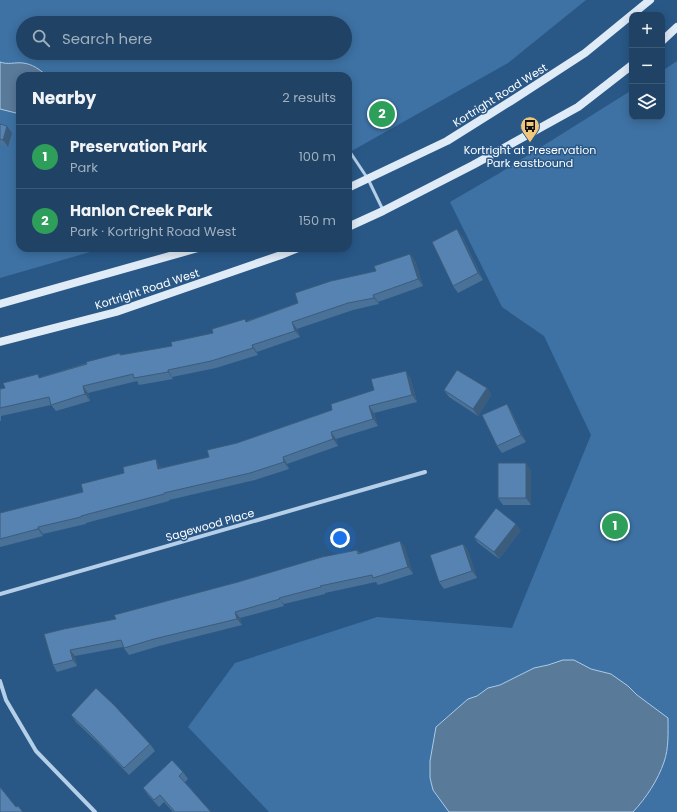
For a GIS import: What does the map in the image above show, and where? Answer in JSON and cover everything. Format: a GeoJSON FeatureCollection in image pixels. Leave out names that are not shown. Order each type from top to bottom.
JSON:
{"type":"FeatureCollection","features":[{"type":"Feature","properties":{"kind":"street","name":"Kortright Road West"},"geometry":{"type":"LineString","coordinates":[[352,186],[447,141],[585,53],[650,0]]}},
{"type":"Feature","properties":{"kind":"street"},"geometry":{"type":"LineString","coordinates":[[665,38],[677,27]]}},
{"type":"Feature","properties":{"kind":"street"},"geometry":{"type":"LineString","coordinates":[[352,224],[384,211],[473,165],[578,107],[629,67]]}},
{"type":"Feature","properties":{"kind":"street"},"geometry":{"type":"LineString","coordinates":[[0,304],[184,252]]}},
{"type":"Feature","properties":{"kind":"street","name":"Kortright Road West"},"geometry":{"type":"LineString","coordinates":[[0,342],[116,312],[290,252]]}},
{"type":"Feature","properties":{"kind":"street","name":"Sagewood Place"},"geometry":{"type":"LineString","coordinates":[[0,594],[425,472]]}},
{"type":"Feature","properties":{"kind":"street"},"geometry":{"type":"LineString","coordinates":[[0,681],[6,700],[36,750],[95,812]]}},
{"type":"Feature","properties":{"kind":"lane"},"geometry":{"type":"LineString","coordinates":[[352,155],[368,179],[384,211]]}},
{"type":"Feature","properties":{"kind":"shaded area"},"geometry":{"type":"Polygon","coordinates":[[[0,0],[586,0],[508,63],[352,151],[352,72],[16,72],[16,252],[90,252],[0,278],[0,0]]]}},
{"type":"Feature","properties":{"kind":"shaded area"},"geometry":{"type":"Polygon","coordinates":[[[677,61],[677,812],[269,812],[188,727],[235,663],[377,617],[512,628],[591,435],[544,336],[502,307],[450,202],[498,174],[629,92],[629,120],[665,120],[665,69],[677,61]]]}},
{"type":"Feature","properties":{"kind":"shaded area"},"geometry":{"type":"Polygon","coordinates":[[[0,62],[29,64],[42,72],[16,72],[16,113],[0,109],[0,62]]]}},
{"type":"Feature","properties":{"kind":"shaded area"},"geometry":{"type":"Polygon","coordinates":[[[563,660],[574,660],[591,669],[611,674],[668,718],[666,757],[655,782],[642,801],[633,812],[449,812],[433,790],[430,778],[430,761],[436,727],[468,699],[477,696],[488,688],[500,685],[534,668],[563,660]]]}},
{"type":"Feature","properties":{"kind":"building"},"geometry":{"type":"Polygon","coordinates":[[[0,124],[7,126],[3,140],[0,139],[0,124]]]}},
{"type":"Feature","properties":{"kind":"building"},"geometry":{"type":"Polygon","coordinates":[[[457,229],[478,273],[453,286],[432,242],[457,229]]]}},
{"type":"Feature","properties":{"kind":"building"},"geometry":{"type":"Polygon","coordinates":[[[410,254],[418,279],[373,295],[374,298],[348,303],[292,322],[295,331],[252,345],[253,348],[211,361],[168,370],[168,372],[134,378],[133,374],[83,386],[85,394],[51,405],[49,397],[0,408],[0,389],[5,388],[3,383],[38,374],[39,378],[87,364],[86,362],[120,353],[120,355],[172,346],[171,342],[213,333],[212,329],[245,319],[246,322],[298,303],[295,293],[331,281],[376,271],[374,266],[410,254]]]}},
{"type":"Feature","properties":{"kind":"building"},"geometry":{"type":"Polygon","coordinates":[[[457,370],[487,388],[473,409],[444,390],[457,370]]]}},
{"type":"Feature","properties":{"kind":"building"},"geometry":{"type":"Polygon","coordinates":[[[406,371],[412,395],[369,406],[373,419],[331,432],[333,439],[283,457],[284,462],[250,473],[164,493],[81,517],[38,527],[38,529],[0,539],[0,513],[83,492],[81,484],[124,473],[123,467],[156,459],[158,469],[209,457],[207,450],[237,443],[332,410],[331,404],[374,390],[371,379],[406,371]]]}},
{"type":"Feature","properties":{"kind":"building"},"geometry":{"type":"Polygon","coordinates":[[[507,404],[521,435],[497,446],[482,415],[507,404]]]}},
{"type":"Feature","properties":{"kind":"building"},"geometry":{"type":"Polygon","coordinates":[[[498,463],[526,463],[526,498],[498,498],[498,463]]]}},
{"type":"Feature","properties":{"kind":"building"},"geometry":{"type":"Polygon","coordinates":[[[496,508],[516,524],[494,552],[474,537],[496,508]]]}},
{"type":"Feature","properties":{"kind":"building"},"geometry":{"type":"Polygon","coordinates":[[[400,541],[408,567],[373,578],[372,575],[320,586],[321,587],[235,612],[237,619],[154,639],[124,648],[121,640],[70,650],[73,660],[53,665],[44,634],[116,619],[114,615],[238,582],[322,557],[357,550],[358,554],[400,541]]]}},
{"type":"Feature","properties":{"kind":"building"},"geometry":{"type":"Polygon","coordinates":[[[463,544],[472,571],[439,582],[430,555],[463,544]]]}},
{"type":"Feature","properties":{"kind":"building"},"geometry":{"type":"Polygon","coordinates":[[[96,688],[150,744],[124,768],[71,715],[96,688]]]}},
{"type":"Feature","properties":{"kind":"building"},"geometry":{"type":"Polygon","coordinates":[[[172,760],[183,772],[179,776],[211,812],[175,812],[160,795],[154,800],[143,788],[172,760]]]}},
{"type":"Feature","properties":{"kind":"building"},"geometry":{"type":"Polygon","coordinates":[[[0,787],[16,807],[18,806],[23,812],[0,812],[0,787]]]}},
{"type":"Feature","properties":{"kind":"place","name":"Hanlon Creek Park"},"geometry":{"type":"Point","coordinates":[382,114]}},
{"type":"Feature","properties":{"kind":"place","name":"Kortright at Preservation Park eastbound"},"geometry":{"type":"Point","coordinates":[530,143]}},
{"type":"Feature","properties":{"kind":"place","name":"Preservation Park"},"geometry":{"type":"Point","coordinates":[615,526]}}]}
